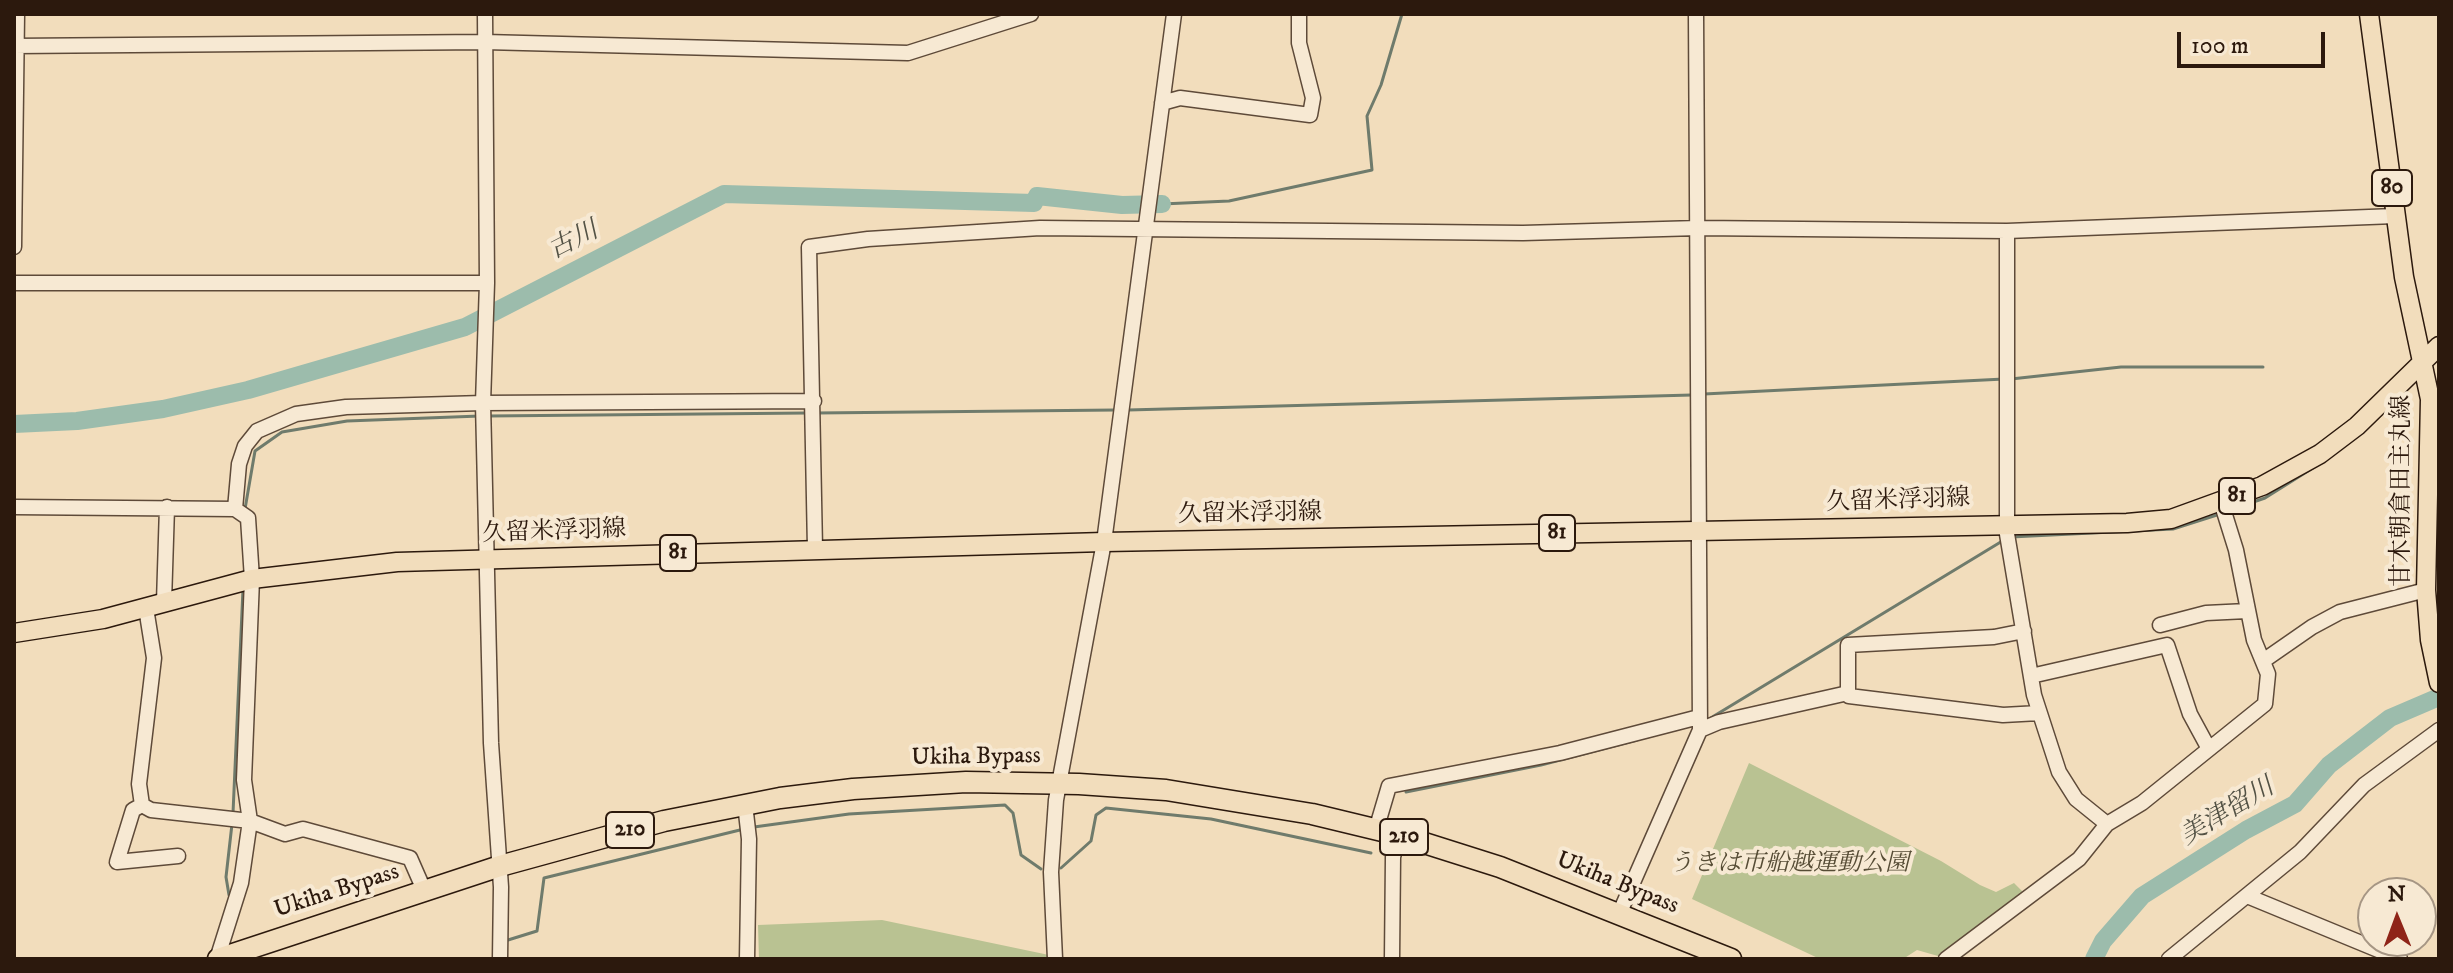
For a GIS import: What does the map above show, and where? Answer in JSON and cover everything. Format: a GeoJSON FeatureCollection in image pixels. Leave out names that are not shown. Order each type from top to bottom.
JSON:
{"type":"FeatureCollection","features":[{"type":"Feature","properties":{"kind":"highway","name":"Ukiha Bypass"},"geometry":{"type":"LineString","coordinates":[[218,959],[500,866],[664,821],[745,804],[908,785],[1058,783],[1166,790],[1246,802],[1399,835],[1500,867],[1620,912],[1700,953],[1731,959]]}},
{"type":"Feature","properties":{"kind":"main road","name":"甘木朝倉田主丸線"},"geometry":{"type":"LineString","coordinates":[[2369,14],[2395,216],[2431,420],[2430,582],[2438,678]]}},
{"type":"Feature","properties":{"kind":"main road","name":"久留米浮羽線"},"geometry":{"type":"LineString","coordinates":[[14,633],[47,630],[252,579],[332,567],[487,559],[1104,542],[1700,530],[2008,532],[2143,522],[2223,508],[2320,454],[2424,367],[2439,346]]}},
{"type":"Feature","properties":{"kind":"street"},"geometry":{"type":"LineString","coordinates":[[14,247],[17,14]]}},
{"type":"Feature","properties":{"kind":"street"},"geometry":{"type":"LineString","coordinates":[[485,14],[487,283],[483,403],[491,743],[500,866],[500,959]]}},
{"type":"Feature","properties":{"kind":"street"},"geometry":{"type":"LineString","coordinates":[[15,46],[485,42],[908,53],[1031,14]]}},
{"type":"Feature","properties":{"kind":"street"},"geometry":{"type":"LineString","coordinates":[[1055,959],[1051,872],[1058,783],[1104,542],[1174,14]]}},
{"type":"Feature","properties":{"kind":"street"},"geometry":{"type":"LineString","coordinates":[[1162,103],[1180,98],[1310,115],[1313,98],[1299,43],[1299,14]]}},
{"type":"Feature","properties":{"kind":"street"},"geometry":{"type":"LineString","coordinates":[[1620,912],[1699,723],[1696,14]]}},
{"type":"Feature","properties":{"kind":"street"},"geometry":{"type":"LineString","coordinates":[[815,549],[809,247],[868,239],[1040,228],[1523,233],[1698,228],[2007,231],[2181,227],[2248,220],[2395,216]]}},
{"type":"Feature","properties":{"kind":"street"},"geometry":{"type":"LineString","coordinates":[[2007,231],[2008,532],[2031,676],[2039,713],[2059,772],[2070,791],[2107,824]]}},
{"type":"Feature","properties":{"kind":"street"},"geometry":{"type":"LineString","coordinates":[[14,283],[487,283]]}},
{"type":"Feature","properties":{"kind":"street"},"geometry":{"type":"LineString","coordinates":[[235,509],[239,464],[245,446],[257,431],[275,421],[346,407],[814,401]]}},
{"type":"Feature","properties":{"kind":"street"},"geometry":{"type":"LineString","coordinates":[[14,507],[235,509],[248,518],[252,579],[244,780],[250,821],[241,883],[218,959]]}},
{"type":"Feature","properties":{"kind":"street"},"geometry":{"type":"LineString","coordinates":[[142,805],[139,784],[167,507]]}},
{"type":"Feature","properties":{"kind":"street"},"geometry":{"type":"LineString","coordinates":[[1946,959],[2079,859],[2107,824],[2142,803],[2265,704],[2269,684],[2247,611],[2236,550],[2223,508]]}},
{"type":"Feature","properties":{"kind":"street"},"geometry":{"type":"LineString","coordinates":[[2263,661],[2340,612],[2430,582]]}},
{"type":"Feature","properties":{"kind":"street"},"geometry":{"type":"LineString","coordinates":[[2160,625],[2206,613],[2247,611]]}},
{"type":"Feature","properties":{"kind":"street"},"geometry":{"type":"LineString","coordinates":[[2024,631],[1994,637],[1848,645],[1848,693],[1849,696],[2003,715],[2039,713]]}},
{"type":"Feature","properties":{"kind":"street"},"geometry":{"type":"LineString","coordinates":[[2031,676],[2167,645],[2190,714],[2209,749]]}},
{"type":"Feature","properties":{"kind":"street"},"geometry":{"type":"LineString","coordinates":[[1376,830],[1389,786],[1699,723],[1719,722],[1848,693]]}},
{"type":"Feature","properties":{"kind":"street"},"geometry":{"type":"LineString","coordinates":[[2169,959],[2300,852],[2364,785],[2439,730]]}},
{"type":"Feature","properties":{"kind":"street"},"geometry":{"type":"LineString","coordinates":[[745,804],[749,839],[747,959]]}},
{"type":"Feature","properties":{"kind":"street"},"geometry":{"type":"LineString","coordinates":[[142,805],[151,810],[250,821],[285,834],[303,829],[410,858],[424,890]]}},
{"type":"Feature","properties":{"kind":"street"},"geometry":{"type":"LineString","coordinates":[[142,805],[133,810],[117,862],[123,864],[178,856]]}},
{"type":"Feature","properties":{"kind":"street"},"geometry":{"type":"LineString","coordinates":[[1392,959],[1393,857],[1399,835]]}},
{"type":"Feature","properties":{"kind":"street"},"geometry":{"type":"LineString","coordinates":[[2247,896],[2400,959]]}},
{"type":"Feature","properties":{"kind":"green space","name":"うきは市船越運動公園"},"geometry":{"type":"Polygon","coordinates":[[[1749,763],[1941,861],[1980,885],[1996,892],[2014,883],[2024,893],[1938,956],[1917,950],[1903,959],[1820,959],[1692,899],[1749,763]]]}},
{"type":"Feature","properties":{"kind":"green space"},"geometry":{"type":"Polygon","coordinates":[[[882,920],[1049,955],[1049,959],[759,959],[758,925],[882,920]]]}},
{"type":"Feature","properties":{"kind":"waterway"},"geometry":{"type":"LineString","coordinates":[[1162,204],[1229,201],[1372,170],[1367,116],[1381,85],[1402,14]]}},
{"type":"Feature","properties":{"kind":"waterway","name":"古川"},"geometry":{"type":"LineString","coordinates":[[14,424],[77,421],[163,409],[248,390],[465,327],[724,194],[1034,203],[1037,196],[1122,205],[1162,204]]}},
{"type":"Feature","properties":{"kind":"waterway"},"geometry":{"type":"LineString","coordinates":[[2011,379],[2121,367],[2263,367]]}},
{"type":"Feature","properties":{"kind":"waterway"},"geometry":{"type":"LineString","coordinates":[[1704,394],[2004,379]]}},
{"type":"Feature","properties":{"kind":"waterway"},"geometry":{"type":"LineString","coordinates":[[1128,410],[1692,395]]}},
{"type":"Feature","properties":{"kind":"waterway"},"geometry":{"type":"LineString","coordinates":[[816,413],[1116,410]]}},
{"type":"Feature","properties":{"kind":"waterway"},"geometry":{"type":"LineString","coordinates":[[488,416],[808,413]]}},
{"type":"Feature","properties":{"kind":"waterway"},"geometry":{"type":"LineString","coordinates":[[245,509],[255,451],[282,432],[347,421],[480,416]]}},
{"type":"Feature","properties":{"kind":"waterway"},"geometry":{"type":"LineString","coordinates":[[2227,511],[2265,498],[2316,466]]}},
{"type":"Feature","properties":{"kind":"waterway"},"geometry":{"type":"LineString","coordinates":[[2011,537],[2173,529],[2220,514]]}},
{"type":"Feature","properties":{"kind":"waterway"},"geometry":{"type":"LineString","coordinates":[[1709,719],[2004,540]]}},
{"type":"Feature","properties":{"kind":"waterway"},"geometry":{"type":"LineString","coordinates":[[233,813],[243,589]]}},
{"type":"Feature","properties":{"kind":"waterway","name":"美津留川"},"geometry":{"type":"LineString","coordinates":[[2094,959],[2103,941],[2142,896],[2246,830],[2295,804],[2329,765],[2390,718],[2439,697]]}},
{"type":"Feature","properties":{"kind":"waterway"},"geometry":{"type":"LineString","coordinates":[[1406,792],[1541,765],[1637,740]]}},
{"type":"Feature","properties":{"kind":"waterway"},"geometry":{"type":"LineString","coordinates":[[754,827],[849,814],[1005,805],[1013,813],[1021,855],[1041,869]]}},
{"type":"Feature","properties":{"kind":"waterway"},"geometry":{"type":"LineString","coordinates":[[1061,868],[1091,841],[1096,815],[1106,808],[1211,819],[1371,853]]}},
{"type":"Feature","properties":{"kind":"waterway"},"geometry":{"type":"LineString","coordinates":[[229,895],[226,877],[232,824]]}},
{"type":"Feature","properties":{"kind":"waterway"},"geometry":{"type":"LineString","coordinates":[[508,940],[537,931],[544,878],[744,829]]}}]}
